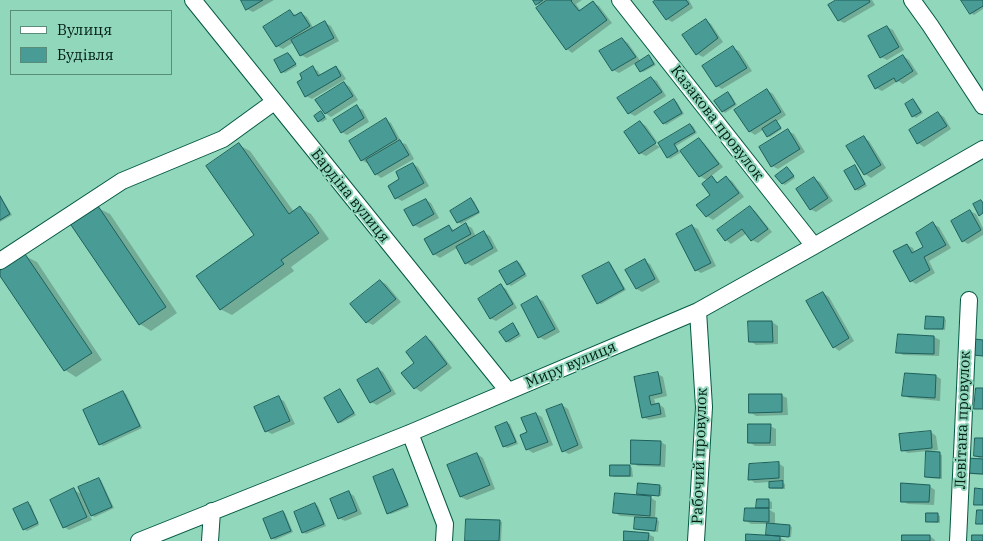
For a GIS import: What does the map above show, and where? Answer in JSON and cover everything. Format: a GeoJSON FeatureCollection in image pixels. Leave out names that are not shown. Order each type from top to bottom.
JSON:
{"type":"FeatureCollection","features":[{"type":"Feature","properties":{"kind":"street","name":"Бардіна вулиця"},"geometry":{"type":"LineString","coordinates":[[192,0],[508,391]]}},
{"type":"Feature","properties":{"kind":"street","name":"Казакова провулок"},"geometry":{"type":"LineString","coordinates":[[620,0],[814,246]]}},
{"type":"Feature","properties":{"kind":"street"},"geometry":{"type":"LineString","coordinates":[[912,0],[930,24],[983,106]]}},
{"type":"Feature","properties":{"kind":"street"},"geometry":{"type":"LineString","coordinates":[[0,261],[122,181],[223,139],[274,102]]}},
{"type":"Feature","properties":{"kind":"street","name":"Миру вулиця"},"geometry":{"type":"LineString","coordinates":[[139,541],[410,433],[698,311],[983,149]]}},
{"type":"Feature","properties":{"kind":"street","name":"Левітана провулок"},"geometry":{"type":"LineString","coordinates":[[958,541],[969,300]]}},
{"type":"Feature","properties":{"kind":"street","name":"Рабочий провулок"},"geometry":{"type":"LineString","coordinates":[[696,541],[704,407],[698,311]]}},
{"type":"Feature","properties":{"kind":"street"},"geometry":{"type":"LineString","coordinates":[[410,433],[445,524],[444,541]]}},
{"type":"Feature","properties":{"kind":"street"},"geometry":{"type":"LineString","coordinates":[[210,541],[212,511]]}},
{"type":"Feature","properties":{"kind":"building"},"geometry":{"type":"Polygon","coordinates":[[[241,0],[263,0],[246,10],[241,0]]]}},
{"type":"Feature","properties":{"kind":"building"},"geometry":{"type":"Polygon","coordinates":[[[533,0],[543,0],[536,5],[533,0]]]}},
{"type":"Feature","properties":{"kind":"building"},"geometry":{"type":"Polygon","coordinates":[[[547,0],[572,0],[579,11],[593,1],[607,20],[566,50],[536,8],[547,0]]]}},
{"type":"Feature","properties":{"kind":"building"},"geometry":{"type":"Polygon","coordinates":[[[656,0],[686,0],[689,4],[666,20],[653,2],[656,0]]]}},
{"type":"Feature","properties":{"kind":"building"},"geometry":{"type":"Polygon","coordinates":[[[836,0],[869,0],[870,2],[838,21],[828,5],[836,0]]]}},
{"type":"Feature","properties":{"kind":"building"},"geometry":{"type":"Polygon","coordinates":[[[961,0],[983,0],[983,6],[970,14],[961,0]]]}},
{"type":"Feature","properties":{"kind":"building"},"geometry":{"type":"Polygon","coordinates":[[[290,10],[294,16],[301,12],[310,26],[276,47],[263,27],[290,10]]]}},
{"type":"Feature","properties":{"kind":"building"},"geometry":{"type":"Polygon","coordinates":[[[706,19],[718,38],[696,55],[682,35],[706,19]]]}},
{"type":"Feature","properties":{"kind":"building"},"geometry":{"type":"Polygon","coordinates":[[[325,21],[334,38],[300,56],[291,40],[325,21]]]}},
{"type":"Feature","properties":{"kind":"building"},"geometry":{"type":"Polygon","coordinates":[[[887,26],[899,47],[880,58],[868,36],[887,26]]]}},
{"type":"Feature","properties":{"kind":"building"},"geometry":{"type":"Polygon","coordinates":[[[622,38],[636,57],[612,71],[599,51],[622,38]]]}},
{"type":"Feature","properties":{"kind":"building"},"geometry":{"type":"Polygon","coordinates":[[[733,46],[747,68],[716,87],[702,66],[733,46]]]}},
{"type":"Feature","properties":{"kind":"building"},"geometry":{"type":"Polygon","coordinates":[[[288,53],[296,64],[281,73],[274,60],[288,53]]]}},
{"type":"Feature","properties":{"kind":"building"},"geometry":{"type":"Polygon","coordinates":[[[649,55],[654,64],[640,72],[635,64],[649,55]]]}},
{"type":"Feature","properties":{"kind":"building"},"geometry":{"type":"Polygon","coordinates":[[[903,55],[913,71],[896,82],[894,78],[875,89],[868,76],[903,55]]]}},
{"type":"Feature","properties":{"kind":"building"},"geometry":{"type":"Polygon","coordinates":[[[313,66],[318,76],[336,66],[341,76],[305,97],[297,82],[302,79],[300,74],[313,66]]]}},
{"type":"Feature","properties":{"kind":"building"},"geometry":{"type":"Polygon","coordinates":[[[651,77],[662,92],[628,114],[617,98],[651,77]]]}},
{"type":"Feature","properties":{"kind":"building"},"geometry":{"type":"Polygon","coordinates":[[[344,82],[353,96],[325,114],[315,100],[344,82]]]}},
{"type":"Feature","properties":{"kind":"building"},"geometry":{"type":"Polygon","coordinates":[[[767,89],[781,112],[749,132],[734,110],[767,89]]]}},
{"type":"Feature","properties":{"kind":"building"},"geometry":{"type":"Polygon","coordinates":[[[728,92],[735,104],[722,112],[714,101],[728,92]]]}},
{"type":"Feature","properties":{"kind":"building"},"geometry":{"type":"Polygon","coordinates":[[[674,99],[682,113],[663,124],[654,112],[674,99]]]}},
{"type":"Feature","properties":{"kind":"building"},"geometry":{"type":"Polygon","coordinates":[[[913,99],[921,112],[912,117],[905,104],[913,99]]]}},
{"type":"Feature","properties":{"kind":"building"},"geometry":{"type":"Polygon","coordinates":[[[357,105],[364,118],[341,133],[333,120],[357,105]]]}},
{"type":"Feature","properties":{"kind":"building"},"geometry":{"type":"Polygon","coordinates":[[[321,111],[325,117],[318,122],[314,116],[321,111]]]}},
{"type":"Feature","properties":{"kind":"building"},"geometry":{"type":"Polygon","coordinates":[[[938,112],[947,126],[917,144],[909,130],[938,112]]]}},
{"type":"Feature","properties":{"kind":"building"},"geometry":{"type":"Polygon","coordinates":[[[386,118],[397,139],[361,161],[349,141],[386,118]]]}},
{"type":"Feature","properties":{"kind":"building"},"geometry":{"type":"Polygon","coordinates":[[[776,120],[781,128],[767,137],[762,129],[776,120]]]}},
{"type":"Feature","properties":{"kind":"building"},"geometry":{"type":"Polygon","coordinates":[[[640,121],[656,143],[639,154],[624,132],[640,121]]]}},
{"type":"Feature","properties":{"kind":"building"},"geometry":{"type":"Polygon","coordinates":[[[690,124],[695,132],[674,144],[678,151],[667,158],[658,143],[690,124]]]}},
{"type":"Feature","properties":{"kind":"building"},"geometry":{"type":"Polygon","coordinates":[[[788,129],[800,149],[771,167],[759,147],[788,129]]]}},
{"type":"Feature","properties":{"kind":"building"},"geometry":{"type":"Polygon","coordinates":[[[864,136],[881,165],[864,175],[846,146],[864,136]]]}},
{"type":"Feature","properties":{"kind":"building"},"geometry":{"type":"Polygon","coordinates":[[[699,138],[719,164],[699,177],[680,151],[699,138]]]}},
{"type":"Feature","properties":{"kind":"building"},"geometry":{"type":"Polygon","coordinates":[[[400,140],[409,155],[375,175],[366,160],[400,140]]]}},
{"type":"Feature","properties":{"kind":"building"},"geometry":{"type":"Polygon","coordinates":[[[239,143],[289,214],[300,206],[319,233],[281,260],[284,264],[220,310],[196,276],[254,235],[206,166],[239,143]]]}},
{"type":"Feature","properties":{"kind":"building"},"geometry":{"type":"Polygon","coordinates":[[[413,163],[424,183],[395,199],[388,186],[399,179],[396,172],[413,163]]]}},
{"type":"Feature","properties":{"kind":"building"},"geometry":{"type":"Polygon","coordinates":[[[855,165],[865,184],[855,190],[844,171],[855,165]]]}},
{"type":"Feature","properties":{"kind":"building"},"geometry":{"type":"Polygon","coordinates":[[[787,167],[794,176],[782,184],[775,176],[787,167]]]}},
{"type":"Feature","properties":{"kind":"building"},"geometry":{"type":"Polygon","coordinates":[[[712,176],[717,183],[726,176],[739,193],[706,217],[696,205],[710,195],[702,184],[712,176]]]}},
{"type":"Feature","properties":{"kind":"building"},"geometry":{"type":"Polygon","coordinates":[[[814,177],[828,198],[810,210],[796,189],[814,177]]]}},
{"type":"Feature","properties":{"kind":"building"},"geometry":{"type":"Polygon","coordinates":[[[0,196],[10,214],[0,220],[0,196]]]}},
{"type":"Feature","properties":{"kind":"building"},"geometry":{"type":"Polygon","coordinates":[[[471,198],[479,212],[457,223],[450,211],[471,198]]]}},
{"type":"Feature","properties":{"kind":"building"},"geometry":{"type":"Polygon","coordinates":[[[426,199],[434,214],[413,226],[404,210],[426,199]]]}},
{"type":"Feature","properties":{"kind":"building"},"geometry":{"type":"Polygon","coordinates":[[[981,200],[983,203],[983,213],[979,216],[973,204],[981,200]]]}},
{"type":"Feature","properties":{"kind":"building"},"geometry":{"type":"Polygon","coordinates":[[[98,206],[166,307],[139,325],[71,225],[98,206]]]}},
{"type":"Feature","properties":{"kind":"building"},"geometry":{"type":"Polygon","coordinates":[[[750,206],[768,229],[751,241],[742,229],[725,241],[717,230],[750,206]]]}},
{"type":"Feature","properties":{"kind":"building"},"geometry":{"type":"Polygon","coordinates":[[[970,210],[981,230],[962,242],[951,221],[970,210]]]}},
{"type":"Feature","properties":{"kind":"building"},"geometry":{"type":"Polygon","coordinates":[[[933,222],[946,245],[924,257],[930,270],[910,282],[893,251],[907,244],[912,253],[923,247],[916,233],[933,222]]]}},
{"type":"Feature","properties":{"kind":"building"},"geometry":{"type":"Polygon","coordinates":[[[466,223],[471,234],[433,255],[424,239],[449,225],[452,231],[466,223]]]}},
{"type":"Feature","properties":{"kind":"building"},"geometry":{"type":"Polygon","coordinates":[[[692,225],[711,263],[695,271],[676,234],[692,225]]]}},
{"type":"Feature","properties":{"kind":"building"},"geometry":{"type":"Polygon","coordinates":[[[484,231],[493,248],[465,264],[456,247],[484,231]]]}},
{"type":"Feature","properties":{"kind":"building"},"geometry":{"type":"Polygon","coordinates":[[[25,254],[92,353],[64,371],[0,276],[0,271],[25,254]]]}},
{"type":"Feature","properties":{"kind":"building"},"geometry":{"type":"Polygon","coordinates":[[[645,259],[655,279],[636,289],[625,270],[645,259]]]}},
{"type":"Feature","properties":{"kind":"building"},"geometry":{"type":"Polygon","coordinates":[[[517,261],[525,274],[507,285],[499,271],[517,261]]]}},
{"type":"Feature","properties":{"kind":"building"},"geometry":{"type":"Polygon","coordinates":[[[609,262],[624,289],[597,304],[582,276],[609,262]]]}},
{"type":"Feature","properties":{"kind":"building"},"geometry":{"type":"Polygon","coordinates":[[[380,280],[396,299],[366,323],[350,304],[380,280]]]}},
{"type":"Feature","properties":{"kind":"building"},"geometry":{"type":"Polygon","coordinates":[[[501,284],[513,304],[490,319],[478,299],[501,284]]]}},
{"type":"Feature","properties":{"kind":"building"},"geometry":{"type":"Polygon","coordinates":[[[823,292],[849,338],[833,348],[806,301],[823,292]]]}},
{"type":"Feature","properties":{"kind":"building"},"geometry":{"type":"Polygon","coordinates":[[[537,296],[555,329],[538,338],[521,305],[537,296]]]}},
{"type":"Feature","properties":{"kind":"building"},"geometry":{"type":"Polygon","coordinates":[[[926,316],[944,317],[943,329],[925,329],[926,316]]]}},
{"type":"Feature","properties":{"kind":"building"},"geometry":{"type":"Polygon","coordinates":[[[748,321],[772,321],[773,342],[749,342],[748,321]]]}},
{"type":"Feature","properties":{"kind":"building"},"geometry":{"type":"Polygon","coordinates":[[[513,323],[519,334],[506,342],[499,332],[513,323]]]}},
{"type":"Feature","properties":{"kind":"building"},"geometry":{"type":"Polygon","coordinates":[[[898,334],[934,336],[934,354],[896,353],[898,334]]]}},
{"type":"Feature","properties":{"kind":"building"},"geometry":{"type":"Polygon","coordinates":[[[426,336],[447,364],[414,389],[401,373],[414,363],[406,352],[426,336]]]}},
{"type":"Feature","properties":{"kind":"building"},"geometry":{"type":"Polygon","coordinates":[[[975,339],[983,340],[983,356],[973,355],[975,339]]]}},
{"type":"Feature","properties":{"kind":"building"},"geometry":{"type":"Polygon","coordinates":[[[378,368],[391,391],[370,403],[357,380],[378,368]]]}},
{"type":"Feature","properties":{"kind":"building"},"geometry":{"type":"Polygon","coordinates":[[[658,372],[662,393],[649,396],[651,405],[659,403],[661,414],[642,418],[634,377],[658,372]]]}},
{"type":"Feature","properties":{"kind":"building"},"geometry":{"type":"Polygon","coordinates":[[[905,373],[936,375],[935,398],[902,396],[905,373]]]}},
{"type":"Feature","properties":{"kind":"building"},"geometry":{"type":"Polygon","coordinates":[[[976,388],[983,388],[983,409],[974,409],[976,388]]]}},
{"type":"Feature","properties":{"kind":"building"},"geometry":{"type":"Polygon","coordinates":[[[340,389],[354,413],[338,423],[324,398],[340,389]]]}},
{"type":"Feature","properties":{"kind":"building"},"geometry":{"type":"Polygon","coordinates":[[[123,391],[140,426],[99,445],[83,410],[123,391]]]}},
{"type":"Feature","properties":{"kind":"building"},"geometry":{"type":"Polygon","coordinates":[[[749,394],[782,394],[782,412],[749,413],[749,394]]]}},
{"type":"Feature","properties":{"kind":"building"},"geometry":{"type":"Polygon","coordinates":[[[279,396],[290,421],[265,432],[254,407],[279,396]]]}},
{"type":"Feature","properties":{"kind":"building"},"geometry":{"type":"Polygon","coordinates":[[[562,404],[578,445],[562,452],[546,410],[562,404]]]}},
{"type":"Feature","properties":{"kind":"building"},"geometry":{"type":"Polygon","coordinates":[[[536,413],[548,442],[526,450],[520,435],[527,432],[521,418],[536,413]]]}},
{"type":"Feature","properties":{"kind":"building"},"geometry":{"type":"Polygon","coordinates":[[[507,422],[516,442],[503,447],[495,427],[507,422]]]}},
{"type":"Feature","properties":{"kind":"building"},"geometry":{"type":"Polygon","coordinates":[[[748,424],[771,424],[770,443],[748,443],[748,424]]]}},
{"type":"Feature","properties":{"kind":"building"},"geometry":{"type":"Polygon","coordinates":[[[931,431],[932,448],[901,451],[899,434],[931,431]]]}},
{"type":"Feature","properties":{"kind":"building"},"geometry":{"type":"Polygon","coordinates":[[[975,438],[983,438],[983,457],[974,456],[975,438]]]}},
{"type":"Feature","properties":{"kind":"building"},"geometry":{"type":"Polygon","coordinates":[[[631,440],[661,441],[660,465],[631,464],[631,440]]]}},
{"type":"Feature","properties":{"kind":"building"},"geometry":{"type":"Polygon","coordinates":[[[926,451],[940,452],[940,478],[925,477],[926,451]]]}},
{"type":"Feature","properties":{"kind":"building"},"geometry":{"type":"Polygon","coordinates":[[[477,453],[490,485],[460,497],[447,465],[477,453]]]}},
{"type":"Feature","properties":{"kind":"building"},"geometry":{"type":"Polygon","coordinates":[[[967,458],[983,459],[983,474],[966,473],[967,458]]]}},
{"type":"Feature","properties":{"kind":"building"},"geometry":{"type":"Polygon","coordinates":[[[779,462],[779,478],[748,480],[749,464],[779,462]]]}},
{"type":"Feature","properties":{"kind":"building"},"geometry":{"type":"Polygon","coordinates":[[[610,465],[630,465],[630,476],[610,476],[610,465]]]}},
{"type":"Feature","properties":{"kind":"building"},"geometry":{"type":"Polygon","coordinates":[[[393,469],[408,505],[387,514],[373,477],[393,469]]]}},
{"type":"Feature","properties":{"kind":"building"},"geometry":{"type":"Polygon","coordinates":[[[99,478],[112,507],[91,516],[78,487],[99,478]]]}},
{"type":"Feature","properties":{"kind":"building"},"geometry":{"type":"Polygon","coordinates":[[[783,481],[783,488],[769,488],[769,482],[783,481]]]}},
{"type":"Feature","properties":{"kind":"building"},"geometry":{"type":"Polygon","coordinates":[[[638,483],[660,485],[659,496],[637,494],[638,483]]]}},
{"type":"Feature","properties":{"kind":"building"},"geometry":{"type":"Polygon","coordinates":[[[901,483],[930,485],[929,502],[901,502],[901,483]]]}},
{"type":"Feature","properties":{"kind":"building"},"geometry":{"type":"Polygon","coordinates":[[[74,488],[87,517],[63,528],[50,500],[74,488]]]}},
{"type":"Feature","properties":{"kind":"building"},"geometry":{"type":"Polygon","coordinates":[[[975,488],[983,489],[983,505],[974,505],[975,488]]]}},
{"type":"Feature","properties":{"kind":"building"},"geometry":{"type":"Polygon","coordinates":[[[349,491],[357,511],[338,519],[330,499],[349,491]]]}},
{"type":"Feature","properties":{"kind":"building"},"geometry":{"type":"Polygon","coordinates":[[[615,493],[651,496],[650,516],[613,513],[615,493]]]}},
{"type":"Feature","properties":{"kind":"building"},"geometry":{"type":"Polygon","coordinates":[[[757,499],[769,499],[769,508],[756,508],[757,499]]]}},
{"type":"Feature","properties":{"kind":"building"},"geometry":{"type":"Polygon","coordinates":[[[28,502],[38,523],[23,530],[13,509],[28,502]]]}},
{"type":"Feature","properties":{"kind":"building"},"geometry":{"type":"Polygon","coordinates":[[[315,503],[324,524],[302,533],[294,512],[315,503]]]}},
{"type":"Feature","properties":{"kind":"building"},"geometry":{"type":"Polygon","coordinates":[[[745,508],[769,508],[769,522],[744,521],[745,508]]]}},
{"type":"Feature","properties":{"kind":"building"},"geometry":{"type":"Polygon","coordinates":[[[977,510],[983,510],[983,524],[976,524],[977,510]]]}},
{"type":"Feature","properties":{"kind":"building"},"geometry":{"type":"Polygon","coordinates":[[[283,511],[291,531],[271,539],[263,519],[283,511]]]}},
{"type":"Feature","properties":{"kind":"building"},"geometry":{"type":"Polygon","coordinates":[[[926,513],[938,513],[938,522],[926,522],[926,513]]]}},
{"type":"Feature","properties":{"kind":"building"},"geometry":{"type":"Polygon","coordinates":[[[635,517],[657,518],[655,531],[634,529],[635,517]]]}},
{"type":"Feature","properties":{"kind":"building"},"geometry":{"type":"Polygon","coordinates":[[[466,519],[500,520],[499,541],[465,541],[466,519]]]}},
{"type":"Feature","properties":{"kind":"building"},"geometry":{"type":"Polygon","coordinates":[[[767,523],[790,525],[789,537],[766,535],[767,523]]]}},
{"type":"Feature","properties":{"kind":"building"},"geometry":{"type":"Polygon","coordinates":[[[624,531],[649,533],[648,541],[624,541],[624,531]]]}},
{"type":"Feature","properties":{"kind":"building"},"geometry":{"type":"Polygon","coordinates":[[[746,534],[780,536],[780,541],[746,541],[746,534]]]}},
{"type":"Feature","properties":{"kind":"building"},"geometry":{"type":"Polygon","coordinates":[[[902,535],[930,535],[930,541],[902,541],[902,535]]]}},
{"type":"Feature","properties":{"kind":"building"},"geometry":{"type":"Polygon","coordinates":[[[972,535],[983,535],[983,541],[972,541],[972,535]]]}}]}
